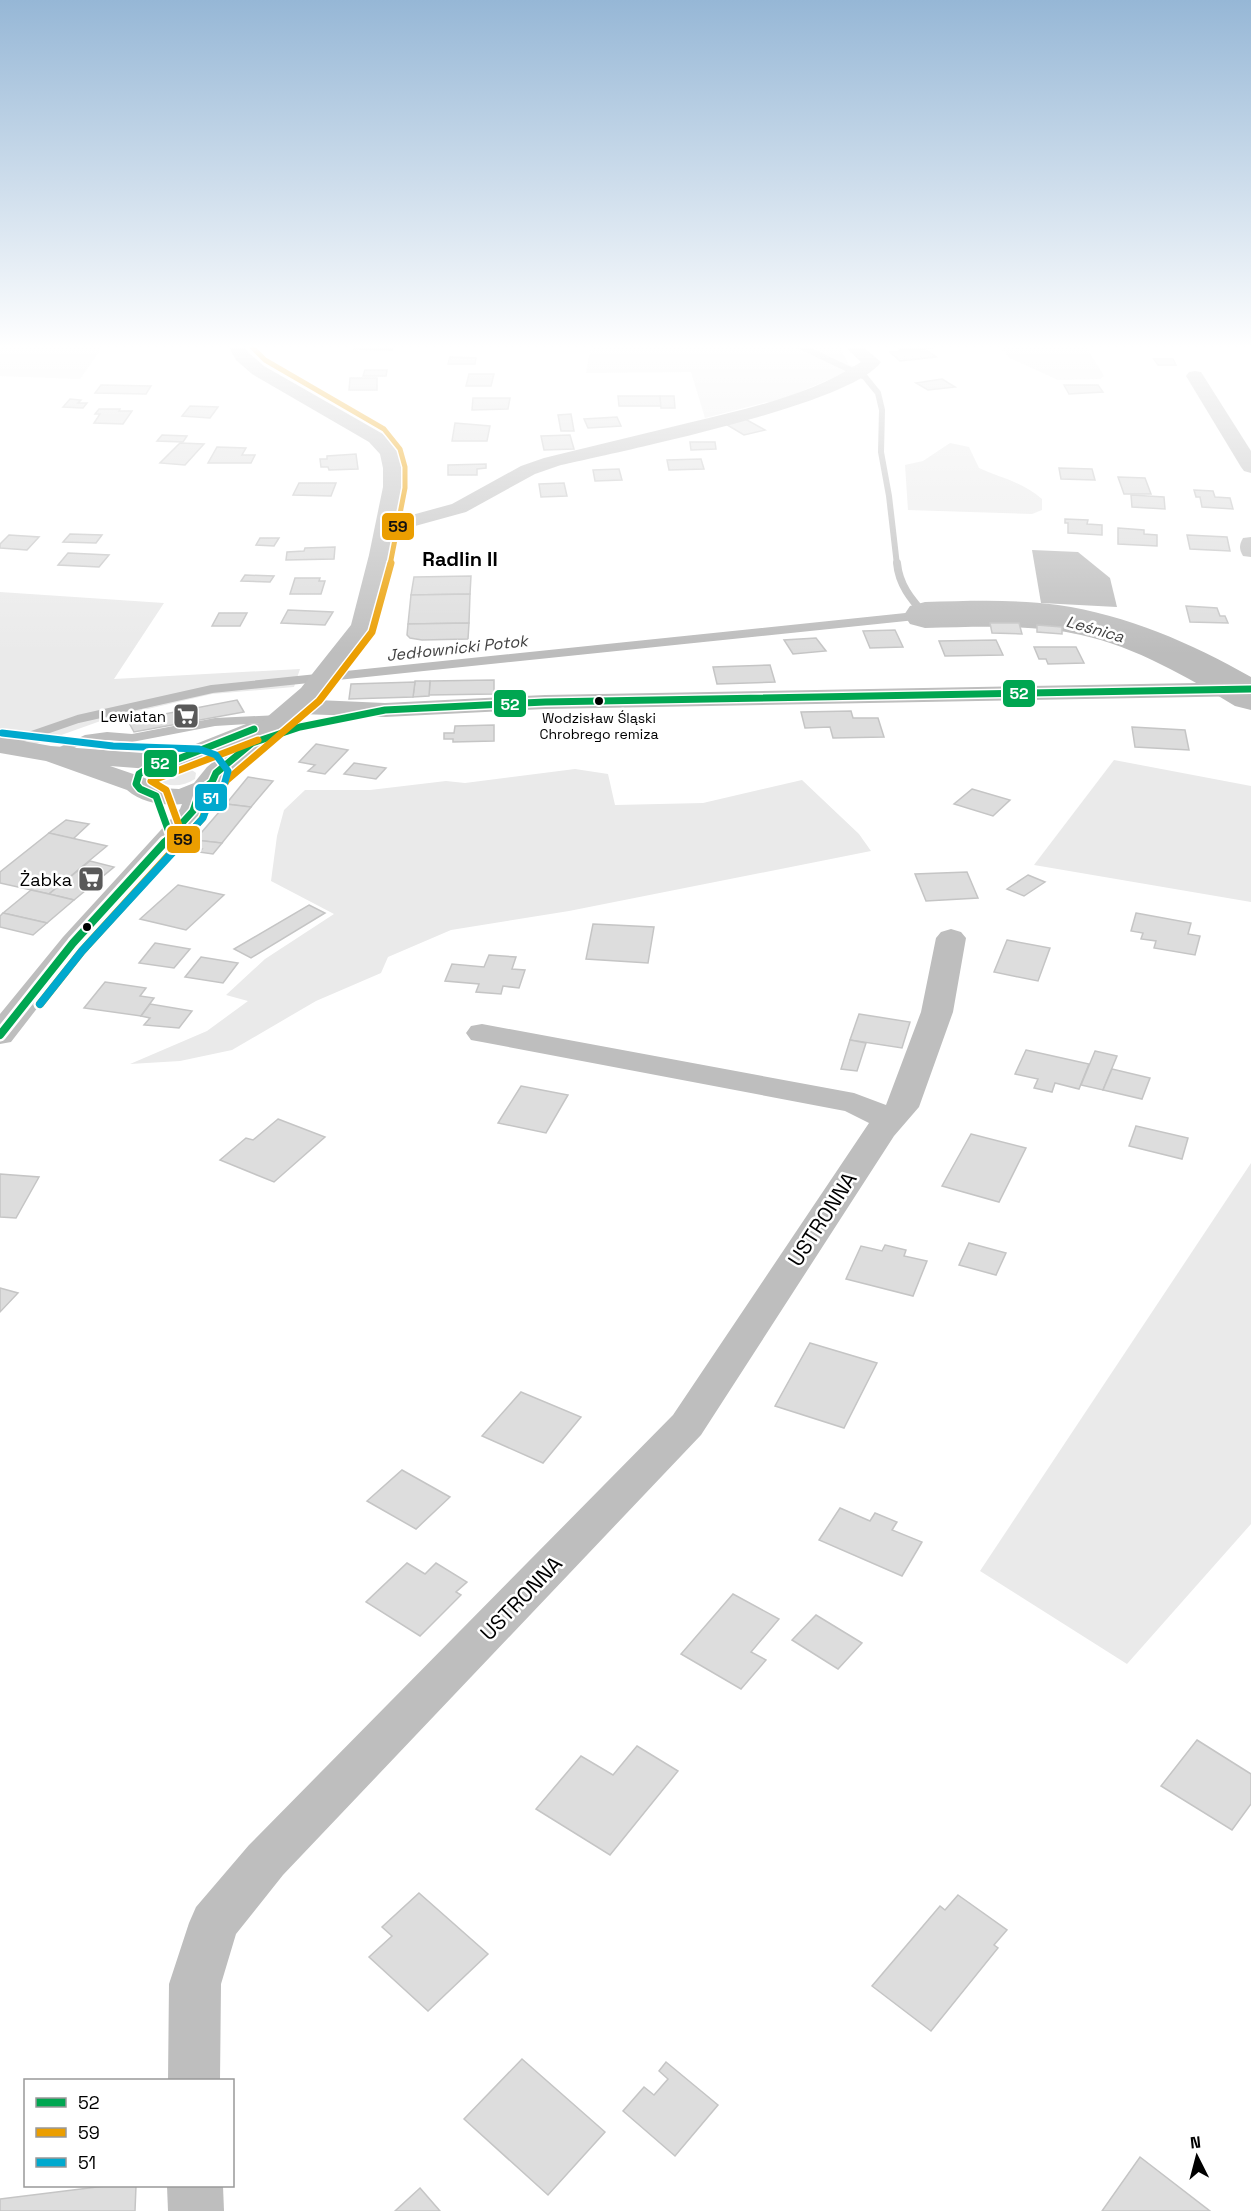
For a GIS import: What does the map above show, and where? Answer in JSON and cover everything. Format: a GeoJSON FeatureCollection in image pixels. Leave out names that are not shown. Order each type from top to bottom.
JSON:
{"type":"FeatureCollection","features":[{"type":"Feature","properties":{"kind":"street"},"geometry":{"type":"LineString","coordinates":[[39,751],[146,790],[179,796],[208,782],[295,706],[336,662],[362,626],[386,528],[393,487],[393,468],[389,453],[385,448]]}},
{"type":"Feature","properties":{"kind":"street"},"geometry":{"type":"LineString","coordinates":[[386,528],[459,508],[528,470],[607,448]]}},
{"type":"Feature","properties":{"kind":"street"},"geometry":{"type":"LineString","coordinates":[[1239,448],[1251,467]]}},
{"type":"Feature","properties":{"kind":"street"},"geometry":{"type":"LineString","coordinates":[[1251,543],[1251,550]]}},
{"type":"Feature","properties":{"kind":"street"},"geometry":{"type":"LineString","coordinates":[[170,835],[146,790],[136,779],[145,769],[295,706],[385,710],[545,702],[1251,689]]}},
{"type":"Feature","properties":{"kind":"street"},"geometry":{"type":"LineString","coordinates":[[252,743],[300,727],[385,710]]}},
{"type":"Feature","properties":{"kind":"street"},"geometry":{"type":"LineString","coordinates":[[0,745],[39,751],[208,764],[208,782],[193,811],[73,943],[0,1035]]}},
{"type":"Feature","properties":{"kind":"street","name":"USTRONNA"},"geometry":{"type":"LineString","coordinates":[[194,2079],[195,1984],[214,1923],[266,1860],[687,1425],[882,1130],[902,1107],[937,1012],[951,938]]}},
{"type":"Feature","properties":{"kind":"street"},"geometry":{"type":"LineString","coordinates":[[0,1000],[31,997]]}},
{"type":"Feature","properties":{"kind":"street"},"geometry":{"type":"LineString","coordinates":[[482,1033],[854,1103],[891,1120]]}},
{"type":"Feature","properties":{"kind":"street"},"geometry":{"type":"LineString","coordinates":[[195,2187],[196,2211]]}},
{"type":"Feature","properties":{"kind":"lane"},"geometry":{"type":"LineString","coordinates":[[39,751],[85,739],[107,736],[132,738],[295,706]]}},
{"type":"Feature","properties":{"kind":"shaded area"},"geometry":{"type":"Polygon","coordinates":[[[942,448],[970,448],[979,468],[1020,484],[1035,493],[1042,499],[1042,510],[1032,514],[908,510],[905,465],[923,461],[942,448]]]}},
{"type":"Feature","properties":{"kind":"shaded area"},"geometry":{"type":"Polygon","coordinates":[[[1032,550],[1078,552],[1110,578],[1117,607],[1041,603],[1032,550]]]}},
{"type":"Feature","properties":{"kind":"shaded area"},"geometry":{"type":"Polygon","coordinates":[[[0,592],[164,603],[114,679],[300,669],[294,687],[212,694],[109,718],[36,744],[0,737],[0,592]]]}},
{"type":"Feature","properties":{"kind":"shaded area"},"geometry":{"type":"Polygon","coordinates":[[[1114,760],[1251,786],[1251,902],[1034,865],[1114,760]]]}},
{"type":"Feature","properties":{"kind":"shaded area"},"geometry":{"type":"Polygon","coordinates":[[[189,768],[196,773],[195,779],[177,785],[167,785],[158,781],[158,775],[166,769],[189,768]]]}},
{"type":"Feature","properties":{"kind":"shaded area"},"geometry":{"type":"Polygon","coordinates":[[[575,769],[608,774],[615,805],[703,803],[802,780],[859,834],[871,851],[569,911],[451,930],[388,957],[381,973],[316,1001],[232,1050],[180,1061],[130,1064],[207,1031],[248,1001],[226,995],[265,959],[334,914],[271,881],[277,836],[284,810],[305,790],[370,790],[446,781],[465,783],[575,769]]]}},
{"type":"Feature","properties":{"kind":"shaded area"},"geometry":{"type":"Polygon","coordinates":[[[1251,1163],[1251,1524],[1127,1664],[980,1571],[1251,1163]]]}},
{"type":"Feature","properties":{"kind":"building"},"geometry":{"type":"Polygon","coordinates":[[[175,448],[200,448],[185,465],[160,463],[175,448]]]}},
{"type":"Feature","properties":{"kind":"building"},"geometry":{"type":"Polygon","coordinates":[[[216,448],[246,448],[242,455],[255,455],[251,463],[208,463],[216,448]]]}},
{"type":"Feature","properties":{"kind":"building"},"geometry":{"type":"Polygon","coordinates":[[[544,448],[574,449],[544,450],[544,448]]]}},
{"type":"Feature","properties":{"kind":"building"},"geometry":{"type":"Polygon","coordinates":[[[691,448],[716,449],[691,450],[691,448]]]}},
{"type":"Feature","properties":{"kind":"building"},"geometry":{"type":"Polygon","coordinates":[[[356,454],[358,469],[329,470],[328,467],[321,467],[320,459],[327,459],[327,456],[356,454]]]}},
{"type":"Feature","properties":{"kind":"building"},"geometry":{"type":"Polygon","coordinates":[[[701,459],[704,469],[669,470],[667,460],[701,459]]]}},
{"type":"Feature","properties":{"kind":"building"},"geometry":{"type":"Polygon","coordinates":[[[486,464],[486,468],[477,469],[477,475],[448,475],[448,465],[486,464]]]}},
{"type":"Feature","properties":{"kind":"building"},"geometry":{"type":"Polygon","coordinates":[[[1059,468],[1092,469],[1095,480],[1061,479],[1059,468]]]}},
{"type":"Feature","properties":{"kind":"building"},"geometry":{"type":"Polygon","coordinates":[[[619,469],[622,480],[595,481],[593,470],[619,469]]]}},
{"type":"Feature","properties":{"kind":"building"},"geometry":{"type":"Polygon","coordinates":[[[1118,477],[1145,478],[1151,494],[1124,494],[1118,477]]]}},
{"type":"Feature","properties":{"kind":"building"},"geometry":{"type":"Polygon","coordinates":[[[299,483],[336,483],[331,496],[293,495],[299,483]]]}},
{"type":"Feature","properties":{"kind":"building"},"geometry":{"type":"Polygon","coordinates":[[[564,483],[567,496],[541,497],[539,484],[564,483]]]}},
{"type":"Feature","properties":{"kind":"building"},"geometry":{"type":"Polygon","coordinates":[[[1194,490],[1213,491],[1215,497],[1230,498],[1233,509],[1202,507],[1200,497],[1196,497],[1194,490]]]}},
{"type":"Feature","properties":{"kind":"building"},"geometry":{"type":"Polygon","coordinates":[[[1131,495],[1164,497],[1165,509],[1132,507],[1131,495]]]}},
{"type":"Feature","properties":{"kind":"building"},"geometry":{"type":"Polygon","coordinates":[[[1065,519],[1088,520],[1087,524],[1102,525],[1102,535],[1068,533],[1068,523],[1065,523],[1065,519]]]}},
{"type":"Feature","properties":{"kind":"building"},"geometry":{"type":"Polygon","coordinates":[[[1118,528],[1144,530],[1144,534],[1157,535],[1157,546],[1118,544],[1118,528]]]}},
{"type":"Feature","properties":{"kind":"building"},"geometry":{"type":"Polygon","coordinates":[[[70,534],[102,535],[96,543],[63,542],[70,534]]]}},
{"type":"Feature","properties":{"kind":"building"},"geometry":{"type":"Polygon","coordinates":[[[9,535],[39,537],[27,550],[0,548],[0,544],[9,535]]]}},
{"type":"Feature","properties":{"kind":"building"},"geometry":{"type":"Polygon","coordinates":[[[1187,535],[1227,537],[1230,551],[1190,549],[1187,535]]]}},
{"type":"Feature","properties":{"kind":"building"},"geometry":{"type":"Polygon","coordinates":[[[260,538],[279,538],[274,546],[256,545],[260,538]]]}},
{"type":"Feature","properties":{"kind":"building"},"geometry":{"type":"Polygon","coordinates":[[[335,547],[334,559],[286,560],[287,552],[304,551],[305,548],[335,547]]]}},
{"type":"Feature","properties":{"kind":"building"},"geometry":{"type":"Polygon","coordinates":[[[68,553],[109,555],[99,567],[58,565],[68,553]]]}},
{"type":"Feature","properties":{"kind":"building"},"geometry":{"type":"Polygon","coordinates":[[[245,575],[274,576],[270,582],[241,581],[245,575]]]}},
{"type":"Feature","properties":{"kind":"building"},"geometry":{"type":"Polygon","coordinates":[[[471,576],[470,594],[411,595],[414,577],[471,576]]]}},
{"type":"Feature","properties":{"kind":"building"},"geometry":{"type":"Polygon","coordinates":[[[295,578],[320,578],[319,581],[325,581],[321,594],[290,594],[295,578]]]}},
{"type":"Feature","properties":{"kind":"building"},"geometry":{"type":"Polygon","coordinates":[[[470,594],[469,623],[408,624],[411,595],[470,594]]]}},
{"type":"Feature","properties":{"kind":"building"},"geometry":{"type":"Polygon","coordinates":[[[1186,606],[1217,608],[1220,616],[1225,616],[1228,623],[1190,622],[1186,606]]]}},
{"type":"Feature","properties":{"kind":"building"},"geometry":{"type":"Polygon","coordinates":[[[288,610],[333,612],[325,625],[281,623],[288,610]]]}},
{"type":"Feature","properties":{"kind":"building"},"geometry":{"type":"Polygon","coordinates":[[[219,613],[247,613],[240,626],[212,626],[219,613]]]}},
{"type":"Feature","properties":{"kind":"building"},"geometry":{"type":"Polygon","coordinates":[[[469,623],[468,639],[422,640],[410,638],[407,635],[408,624],[469,623]]]}},
{"type":"Feature","properties":{"kind":"building"},"geometry":{"type":"Polygon","coordinates":[[[990,623],[1019,623],[1022,634],[992,633],[990,623]]]}},
{"type":"Feature","properties":{"kind":"building"},"geometry":{"type":"Polygon","coordinates":[[[1037,625],[1062,627],[1062,634],[1037,632],[1037,625]]]}},
{"type":"Feature","properties":{"kind":"building"},"geometry":{"type":"Polygon","coordinates":[[[895,630],[903,647],[870,648],[863,631],[895,630]]]}},
{"type":"Feature","properties":{"kind":"building"},"geometry":{"type":"Polygon","coordinates":[[[816,638],[826,651],[793,654],[784,640],[816,638]]]}},
{"type":"Feature","properties":{"kind":"building"},"geometry":{"type":"Polygon","coordinates":[[[996,640],[1003,655],[945,656],[939,641],[996,640]]]}},
{"type":"Feature","properties":{"kind":"building"},"geometry":{"type":"Polygon","coordinates":[[[1034,647],[1076,647],[1084,663],[1048,664],[1046,659],[1039,659],[1034,647]]]}},
{"type":"Feature","properties":{"kind":"building"},"geometry":{"type":"Polygon","coordinates":[[[770,665],[775,682],[717,684],[713,667],[770,665]]]}},
{"type":"Feature","properties":{"kind":"building"},"geometry":{"type":"Polygon","coordinates":[[[494,680],[494,694],[429,695],[430,681],[494,680]]]}},
{"type":"Feature","properties":{"kind":"building"},"geometry":{"type":"Polygon","coordinates":[[[415,681],[430,681],[429,696],[413,697],[415,681]]]}},
{"type":"Feature","properties":{"kind":"building"},"geometry":{"type":"Polygon","coordinates":[[[415,682],[413,697],[349,699],[351,684],[415,682]]]}},
{"type":"Feature","properties":{"kind":"building","name":"Lewiatan"},"geometry":{"type":"Polygon","coordinates":[[[237,700],[244,712],[134,732],[128,721],[237,700]]]}},
{"type":"Feature","properties":{"kind":"building"},"geometry":{"type":"Polygon","coordinates":[[[851,711],[853,718],[878,718],[884,737],[833,738],[830,727],[805,728],[801,712],[851,711]]]}},
{"type":"Feature","properties":{"kind":"building"},"geometry":{"type":"Polygon","coordinates":[[[494,725],[494,741],[453,742],[453,739],[444,739],[444,733],[454,733],[455,726],[494,725]]]}},
{"type":"Feature","properties":{"kind":"building"},"geometry":{"type":"Polygon","coordinates":[[[1132,727],[1185,730],[1189,750],[1135,747],[1132,727]]]}},
{"type":"Feature","properties":{"kind":"building"},"geometry":{"type":"Polygon","coordinates":[[[316,744],[348,750],[325,774],[308,771],[315,765],[299,762],[316,744]]]}},
{"type":"Feature","properties":{"kind":"building"},"geometry":{"type":"Polygon","coordinates":[[[354,763],[386,768],[376,779],[344,774],[354,763]]]}},
{"type":"Feature","properties":{"kind":"building"},"geometry":{"type":"Polygon","coordinates":[[[248,777],[273,781],[251,807],[226,804],[248,777]]]}},
{"type":"Feature","properties":{"kind":"building"},"geometry":{"type":"Polygon","coordinates":[[[972,789],[1010,800],[993,816],[954,804],[972,789]]]}},
{"type":"Feature","properties":{"kind":"building"},"geometry":{"type":"Polygon","coordinates":[[[226,804],[251,807],[222,843],[195,840],[226,804]]]}},
{"type":"Feature","properties":{"kind":"building"},"geometry":{"type":"Polygon","coordinates":[[[66,820],[89,824],[73,839],[49,833],[66,820]]]}},
{"type":"Feature","properties":{"kind":"building"},"geometry":{"type":"Polygon","coordinates":[[[49,833],[107,846],[49,894],[0,883],[0,872],[49,833]]]}},
{"type":"Feature","properties":{"kind":"building"},"geometry":{"type":"Polygon","coordinates":[[[195,840],[222,843],[213,854],[199,852],[202,849],[188,847],[195,840]]]}},
{"type":"Feature","properties":{"kind":"building"},"geometry":{"type":"Polygon","coordinates":[[[90,861],[114,867],[74,900],[49,894],[90,861]]]}},
{"type":"Feature","properties":{"kind":"building"},"geometry":{"type":"Polygon","coordinates":[[[967,872],[978,898],[926,901],[915,874],[967,872]]]}},
{"type":"Feature","properties":{"kind":"building"},"geometry":{"type":"Polygon","coordinates":[[[1028,875],[1045,882],[1024,896],[1007,889],[1028,875]]]}},
{"type":"Feature","properties":{"kind":"building"},"geometry":{"type":"Polygon","coordinates":[[[178,885],[224,895],[186,930],[140,919],[178,885]]]}},
{"type":"Feature","properties":{"kind":"building"},"geometry":{"type":"Polygon","coordinates":[[[31,890],[74,900],[47,923],[3,913],[31,890]]]}},
{"type":"Feature","properties":{"kind":"building"},"geometry":{"type":"Polygon","coordinates":[[[309,905],[325,913],[251,958],[234,949],[309,905]]]}},
{"type":"Feature","properties":{"kind":"building"},"geometry":{"type":"Polygon","coordinates":[[[3,913],[47,923],[33,935],[0,927],[0,916],[3,913]]]}},
{"type":"Feature","properties":{"kind":"building"},"geometry":{"type":"Polygon","coordinates":[[[1136,913],[1191,923],[1188,934],[1200,936],[1195,955],[1154,948],[1156,941],[1141,939],[1143,933],[1131,931],[1136,913]]]}},
{"type":"Feature","properties":{"kind":"building"},"geometry":{"type":"Polygon","coordinates":[[[593,924],[654,927],[648,963],[586,959],[593,924]]]}},
{"type":"Feature","properties":{"kind":"building"},"geometry":{"type":"Polygon","coordinates":[[[1007,940],[1050,948],[1038,981],[994,972],[1007,940]]]}},
{"type":"Feature","properties":{"kind":"building"},"geometry":{"type":"Polygon","coordinates":[[[155,943],[190,949],[174,968],[139,963],[155,943]]]}},
{"type":"Feature","properties":{"kind":"building"},"geometry":{"type":"Polygon","coordinates":[[[489,955],[516,957],[512,969],[525,970],[519,988],[503,986],[501,994],[476,992],[479,984],[445,981],[452,964],[484,967],[489,955]]]}},
{"type":"Feature","properties":{"kind":"building"},"geometry":{"type":"Polygon","coordinates":[[[201,957],[238,963],[223,983],[185,977],[201,957]]]}},
{"type":"Feature","properties":{"kind":"building"},"geometry":{"type":"Polygon","coordinates":[[[105,982],[146,988],[140,996],[154,998],[141,1016],[84,1008],[105,982]]]}},
{"type":"Feature","properties":{"kind":"building"},"geometry":{"type":"Polygon","coordinates":[[[150,1004],[192,1011],[179,1028],[144,1025],[150,1018],[141,1016],[150,1004]]]}},
{"type":"Feature","properties":{"kind":"building"},"geometry":{"type":"Polygon","coordinates":[[[859,1014],[910,1022],[902,1048],[850,1040],[859,1014]]]}},
{"type":"Feature","properties":{"kind":"building"},"geometry":{"type":"Polygon","coordinates":[[[850,1040],[866,1043],[857,1071],[841,1069],[850,1040]]]}},
{"type":"Feature","properties":{"kind":"building"},"geometry":{"type":"Polygon","coordinates":[[[1026,1050],[1089,1064],[1079,1089],[1055,1083],[1052,1092],[1034,1088],[1038,1079],[1015,1074],[1026,1050]]]}},
{"type":"Feature","properties":{"kind":"building"},"geometry":{"type":"Polygon","coordinates":[[[1095,1051],[1117,1056],[1103,1090],[1081,1085],[1095,1051]]]}},
{"type":"Feature","properties":{"kind":"building"},"geometry":{"type":"Polygon","coordinates":[[[1112,1069],[1150,1078],[1142,1099],[1103,1090],[1112,1069]]]}},
{"type":"Feature","properties":{"kind":"building"},"geometry":{"type":"Polygon","coordinates":[[[521,1086],[568,1095],[546,1133],[498,1123],[521,1086]]]}},
{"type":"Feature","properties":{"kind":"building"},"geometry":{"type":"Polygon","coordinates":[[[278,1119],[325,1137],[274,1182],[220,1160],[246,1138],[253,1140],[278,1119]]]}},
{"type":"Feature","properties":{"kind":"building"},"geometry":{"type":"Polygon","coordinates":[[[1136,1126],[1188,1138],[1182,1159],[1129,1146],[1136,1126]]]}},
{"type":"Feature","properties":{"kind":"building"},"geometry":{"type":"Polygon","coordinates":[[[971,1134],[1026,1148],[999,1202],[942,1186],[971,1134]]]}},
{"type":"Feature","properties":{"kind":"building"},"geometry":{"type":"Polygon","coordinates":[[[0,1174],[39,1177],[16,1218],[0,1217],[0,1174]]]}},
{"type":"Feature","properties":{"kind":"building"},"geometry":{"type":"Polygon","coordinates":[[[969,1243],[1006,1253],[996,1275],[959,1265],[969,1243]]]}},
{"type":"Feature","properties":{"kind":"building"},"geometry":{"type":"Polygon","coordinates":[[[885,1245],[906,1250],[904,1256],[927,1261],[913,1296],[846,1279],[861,1246],[882,1251],[885,1245]]]}},
{"type":"Feature","properties":{"kind":"building"},"geometry":{"type":"Polygon","coordinates":[[[0,1288],[18,1293],[0,1312],[0,1288]]]}},
{"type":"Feature","properties":{"kind":"building"},"geometry":{"type":"Polygon","coordinates":[[[810,1343],[877,1363],[844,1428],[775,1406],[810,1343]]]}},
{"type":"Feature","properties":{"kind":"building"},"geometry":{"type":"Polygon","coordinates":[[[521,1392],[581,1417],[543,1463],[482,1436],[521,1392]]]}},
{"type":"Feature","properties":{"kind":"building"},"geometry":{"type":"Polygon","coordinates":[[[402,1470],[450,1497],[416,1529],[367,1501],[402,1470]]]}},
{"type":"Feature","properties":{"kind":"building"},"geometry":{"type":"Polygon","coordinates":[[[840,1508],[870,1521],[875,1513],[897,1522],[892,1530],[922,1542],[902,1576],[819,1540],[840,1508]]]}},
{"type":"Feature","properties":{"kind":"building"},"geometry":{"type":"Polygon","coordinates":[[[407,1563],[425,1574],[436,1563],[467,1582],[456,1592],[461,1595],[420,1636],[366,1602],[407,1563]]]}},
{"type":"Feature","properties":{"kind":"building"},"geometry":{"type":"Polygon","coordinates":[[[733,1594],[779,1619],[751,1652],[766,1660],[741,1689],[681,1654],[733,1594]]]}},
{"type":"Feature","properties":{"kind":"building"},"geometry":{"type":"Polygon","coordinates":[[[816,1615],[862,1643],[838,1669],[792,1640],[816,1615]]]}},
{"type":"Feature","properties":{"kind":"building"},"geometry":{"type":"Polygon","coordinates":[[[1197,1740],[1251,1774],[1251,1804],[1232,1830],[1161,1786],[1197,1740]]]}},
{"type":"Feature","properties":{"kind":"building"},"geometry":{"type":"Polygon","coordinates":[[[637,1746],[678,1771],[610,1855],[536,1809],[581,1756],[613,1775],[637,1746]]]}},
{"type":"Feature","properties":{"kind":"building"},"geometry":{"type":"Polygon","coordinates":[[[419,1893],[488,1954],[428,2011],[369,1957],[392,1936],[382,1927],[419,1893]]]}},
{"type":"Feature","properties":{"kind":"building"},"geometry":{"type":"Polygon","coordinates":[[[958,1895],[1007,1930],[994,1945],[998,1948],[931,2031],[872,1986],[940,1906],[945,1910],[958,1895]]]}},
{"type":"Feature","properties":{"kind":"building"},"geometry":{"type":"Polygon","coordinates":[[[522,2059],[605,2132],[548,2195],[464,2119],[522,2059]]]}},
{"type":"Feature","properties":{"kind":"building"},"geometry":{"type":"Polygon","coordinates":[[[666,2062],[718,2105],[675,2156],[623,2111],[644,2087],[654,2095],[668,2079],[659,2071],[666,2062]]]}},
{"type":"Feature","properties":{"kind":"building"},"geometry":{"type":"Polygon","coordinates":[[[1140,2157],[1210,2211],[1102,2211],[1140,2157]]]}},
{"type":"Feature","properties":{"kind":"building"},"geometry":{"type":"Polygon","coordinates":[[[97,2187],[136,2187],[135,2211],[0,2211],[0,2199],[97,2187]]]}},
{"type":"Feature","properties":{"kind":"building"},"geometry":{"type":"Polygon","coordinates":[[[420,2188],[440,2211],[395,2211],[420,2188]]]}},
{"type":"Feature","properties":{"kind":"waterway"},"geometry":{"type":"LineString","coordinates":[[881,448],[897,565]]}},
{"type":"Feature","properties":{"kind":"waterway","name":"Jedłownicki Potok"},"geometry":{"type":"LineString","coordinates":[[0,746],[78,719],[212,689],[925,615],[903,585],[897,563]]}},
{"type":"Feature","properties":{"kind":"waterway","name":"Leśnica"},"geometry":{"type":"LineString","coordinates":[[925,615],[1024,615],[1083,622],[1134,637],[1158,647],[1206,670],[1251,696]]}},
{"type":"Feature","properties":{"kind":"transit line","name":"59"},"geometry":{"type":"LineString","coordinates":[[40,1004],[82,951],[202,819],[210,799],[221,790],[227,780],[319,701],[372,632],[392,558],[405,488],[405,467],[399,448]]}},
{"type":"Feature","properties":{"kind":"transit line","name":"52"},"geometry":{"type":"LineString","coordinates":[[0,1035],[73,943],[193,811],[200,791],[212,782],[216,773],[252,743],[300,727],[385,710],[545,702],[1251,689]]}},
{"type":"Feature","properties":{"kind":"transit line","name":"52"},"geometry":{"type":"LineString","coordinates":[[170,835],[156,796],[140,789],[136,784],[139,774],[153,765],[178,759],[254,729]]}},
{"type":"Feature","properties":{"kind":"transit line","name":"51"},"geometry":{"type":"LineString","coordinates":[[2,733],[113,746],[199,749],[216,755],[228,771],[224,785],[210,799],[203,818],[82,951],[40,1004]]}},
{"type":"Feature","properties":{"kind":"transit line","name":"59"},"geometry":{"type":"LineString","coordinates":[[181,831],[166,790],[151,781],[258,740]]}},
{"type":"Feature","properties":{"kind":"place","name":"Wodzisław Śląski Chrobrego remiza"},"geometry":{"type":"Point","coordinates":[599,701]}},
{"type":"Feature","properties":{"kind":"place","name":"Lewiatan"},"geometry":{"type":"Point","coordinates":[186,716]}},
{"type":"Feature","properties":{"kind":"place","name":"Żabka"},"geometry":{"type":"Point","coordinates":[91,879]}},
{"type":"Feature","properties":{"kind":"district","name":"Radlin II"},"geometry":{"type":"Point","coordinates":[460,559]}}]}
